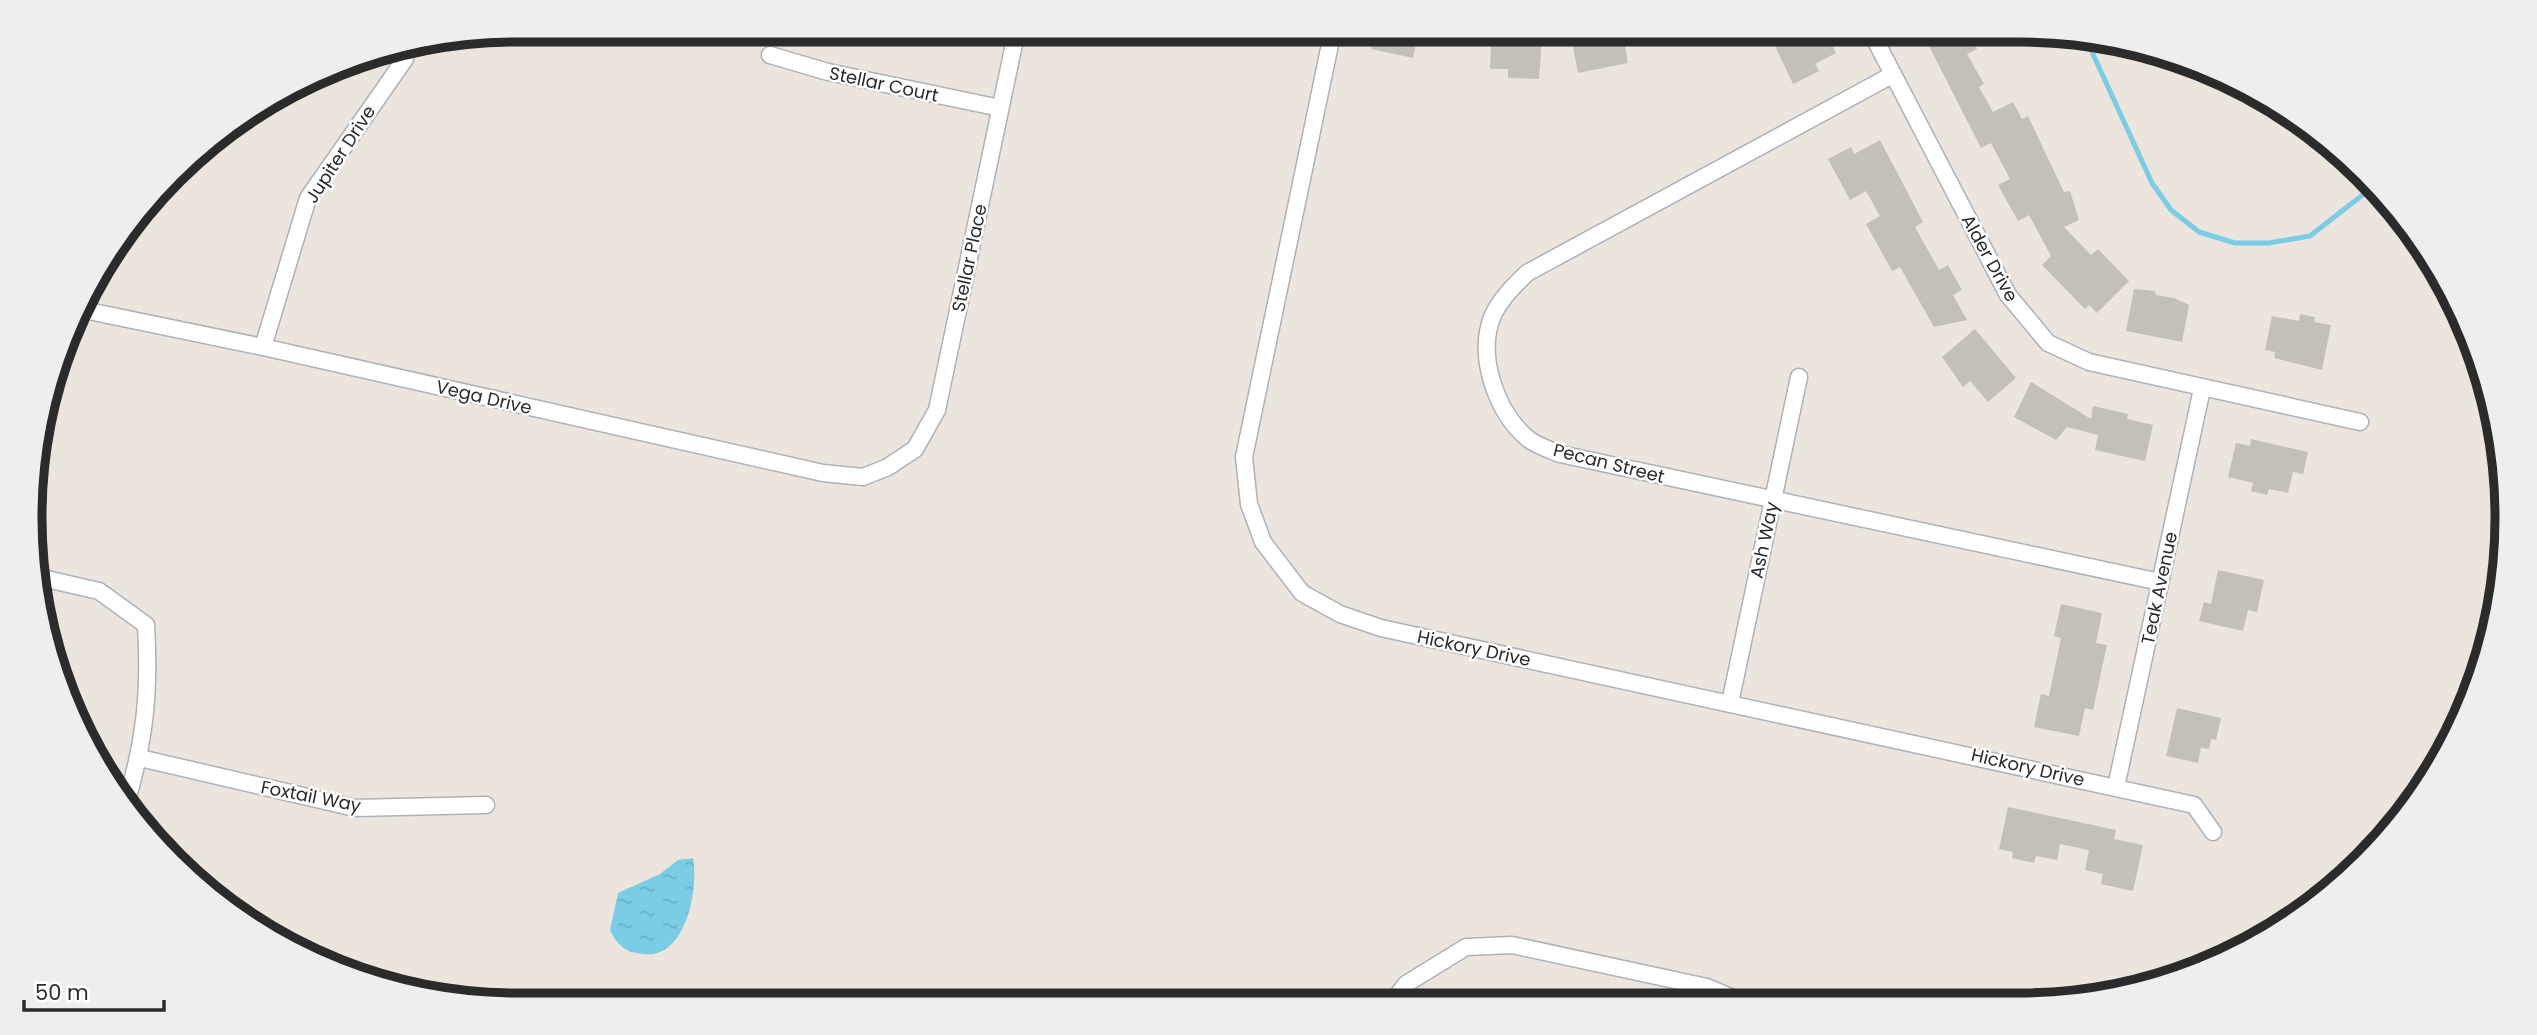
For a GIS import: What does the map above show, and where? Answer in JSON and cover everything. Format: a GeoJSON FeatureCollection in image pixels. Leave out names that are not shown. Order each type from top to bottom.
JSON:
{"type":"FeatureCollection","features":[{"type":"Feature","properties":{"kind":"street","name":"Stellar Place"},"geometry":{"type":"LineString","coordinates":[[888,467],[915,449],[937,410],[1014,42]]}},
{"type":"Feature","properties":{"kind":"street","name":"Hickory Drive"},"geometry":{"type":"LineString","coordinates":[[1330,42],[1244,457],[1249,503],[1263,542],[1302,593],[1340,614],[1381,628],[2194,804],[2213,832]]}},
{"type":"Feature","properties":{"kind":"street","name":"Alder Drive"},"geometry":{"type":"LineString","coordinates":[[1876,42],[2008,295],[2048,343],[2089,362],[2360,422]]}},
{"type":"Feature","properties":{"kind":"street","name":"Jupiter Drive"},"geometry":{"type":"LineString","coordinates":[[263,347],[308,198],[405,55]]}},
{"type":"Feature","properties":{"kind":"street","name":"Stellar Court"},"geometry":{"type":"LineString","coordinates":[[770,55],[828,72],[1000,107]]}},
{"type":"Feature","properties":{"kind":"street","name":"Pecan Street"},"geometry":{"type":"LineString","coordinates":[[1892,75],[1527,273],[1507,292],[1492,316],[1490,377],[1509,419],[1529,440],[1560,454],[2160,582]]}},
{"type":"Feature","properties":{"kind":"street","name":"Vega Drive"},"geometry":{"type":"LineString","coordinates":[[89,311],[263,347],[823,473],[863,477],[888,467]]}},
{"type":"Feature","properties":{"kind":"street","name":"Ash Way"},"geometry":{"type":"LineString","coordinates":[[1731,703],[1798,377]]}},
{"type":"Feature","properties":{"kind":"street","name":"Teak Avenue"},"geometry":{"type":"LineString","coordinates":[[2116,787],[2202,389]]}},
{"type":"Feature","properties":{"kind":"street"},"geometry":{"type":"LineString","coordinates":[[46,579],[99,591],[146,625],[149,684],[139,758],[129,792]]}},
{"type":"Feature","properties":{"kind":"street","name":"Foxtail Way"},"geometry":{"type":"LineString","coordinates":[[139,758],[355,808],[486,805]]}},
{"type":"Feature","properties":{"kind":"street"},"geometry":{"type":"LineString","coordinates":[[1399,993],[1406,984],[1466,947],[1512,945],[1707,987],[1721,993]]}},
{"type":"Feature","properties":{"kind":"water"},"geometry":{"type":"Polygon","coordinates":[[[693,858],[694,887],[691,904],[679,934],[670,946],[658,953],[643,954],[623,947],[610,930],[618,893],[660,874],[678,860],[693,858]]]}},
{"type":"Feature","properties":{"kind":"building"},"geometry":{"type":"Polygon","coordinates":[[[1372,42],[1416,42],[1413,58],[1371,49],[1372,42]]]}},
{"type":"Feature","properties":{"kind":"building"},"geometry":{"type":"Polygon","coordinates":[[[1479,42],[1542,42],[1539,79],[1508,78],[1508,69],[1490,69],[1491,45],[1479,45],[1479,42]]]}},
{"type":"Feature","properties":{"kind":"building"},"geometry":{"type":"Polygon","coordinates":[[[1572,42],[1624,42],[1628,63],[1578,73],[1572,42]]]}},
{"type":"Feature","properties":{"kind":"building"},"geometry":{"type":"Polygon","coordinates":[[[1782,42],[1830,42],[1836,53],[1815,64],[1819,71],[1793,84],[1775,46],[1782,42]]]}},
{"type":"Feature","properties":{"kind":"building"},"geometry":{"type":"Polygon","coordinates":[[[1937,42],[1973,42],[1977,49],[1967,54],[1984,84],[1979,87],[1993,112],[2013,102],[2022,119],[2028,116],[2064,192],[2070,191],[2079,220],[2064,227],[2091,255],[2098,249],[2129,281],[2097,313],[2089,305],[2085,309],[2042,265],[2051,256],[2029,215],[2018,221],[1998,185],[2010,179],[1991,143],[1981,148],[1929,46],[1937,42]]]}},
{"type":"Feature","properties":{"kind":"building"},"geometry":{"type":"Polygon","coordinates":[[[1880,140],[1923,222],[1915,227],[1939,270],[1948,265],[1962,290],[1953,295],[1967,320],[1934,327],[1900,267],[1892,271],[1866,224],[1880,216],[1866,191],[1850,200],[1828,159],[1851,147],[1854,154],[1880,140]]]}},
{"type":"Feature","properties":{"kind":"building"},"geometry":{"type":"Polygon","coordinates":[[[2134,289],[2155,291],[2156,295],[2174,298],[2189,305],[2182,342],[2126,331],[2134,289]]]}},
{"type":"Feature","properties":{"kind":"building"},"geometry":{"type":"Polygon","coordinates":[[[2300,314],[2315,317],[2314,322],[2331,325],[2322,370],[2274,358],[2275,352],[2265,350],[2272,316],[2299,321],[2300,314]]]}},
{"type":"Feature","properties":{"kind":"building"},"geometry":{"type":"Polygon","coordinates":[[[1975,329],[2016,378],[1988,402],[1970,381],[1963,387],[1942,357],[1975,329]]]}},
{"type":"Feature","properties":{"kind":"building"},"geometry":{"type":"Polygon","coordinates":[[[2031,382],[2091,419],[2093,406],[2128,414],[2127,419],[2153,425],[2145,461],[2095,450],[2098,435],[2067,427],[2056,440],[2014,417],[2031,382]]]}},
{"type":"Feature","properties":{"kind":"building"},"geometry":{"type":"Polygon","coordinates":[[[2251,439],[2308,452],[2303,474],[2293,472],[2288,493],[2269,489],[2267,495],[2251,491],[2253,483],[2228,477],[2236,443],[2250,446],[2251,439]]]}},
{"type":"Feature","properties":{"kind":"building"},"geometry":{"type":"Polygon","coordinates":[[[2218,570],[2264,580],[2257,612],[2248,610],[2243,631],[2199,621],[2204,602],[2211,604],[2218,570]]]}},
{"type":"Feature","properties":{"kind":"building"},"geometry":{"type":"Polygon","coordinates":[[[2061,604],[2102,613],[2096,643],[2107,645],[2093,710],[2085,708],[2079,736],[2034,727],[2041,694],[2049,696],[2061,638],[2054,636],[2061,604]]]}},
{"type":"Feature","properties":{"kind":"building"},"geometry":{"type":"Polygon","coordinates":[[[2177,708],[2221,718],[2216,740],[2211,739],[2209,749],[2201,748],[2198,763],[2166,756],[2177,708]]]}},
{"type":"Feature","properties":{"kind":"building"},"geometry":{"type":"Polygon","coordinates":[[[2008,807],[2116,830],[2114,839],[2143,845],[2133,891],[2101,884],[2103,874],[2085,870],[2089,850],[2060,844],[2057,860],[2036,856],[2034,863],[2012,858],[2013,852],[1999,849],[2008,807]]]}},
{"type":"Feature","properties":{"kind":"waterway"},"geometry":{"type":"LineString","coordinates":[[2090,47],[2152,183],[2171,210],[2199,232],[2235,243],[2269,243],[2310,236],[2366,192]]}}]}
